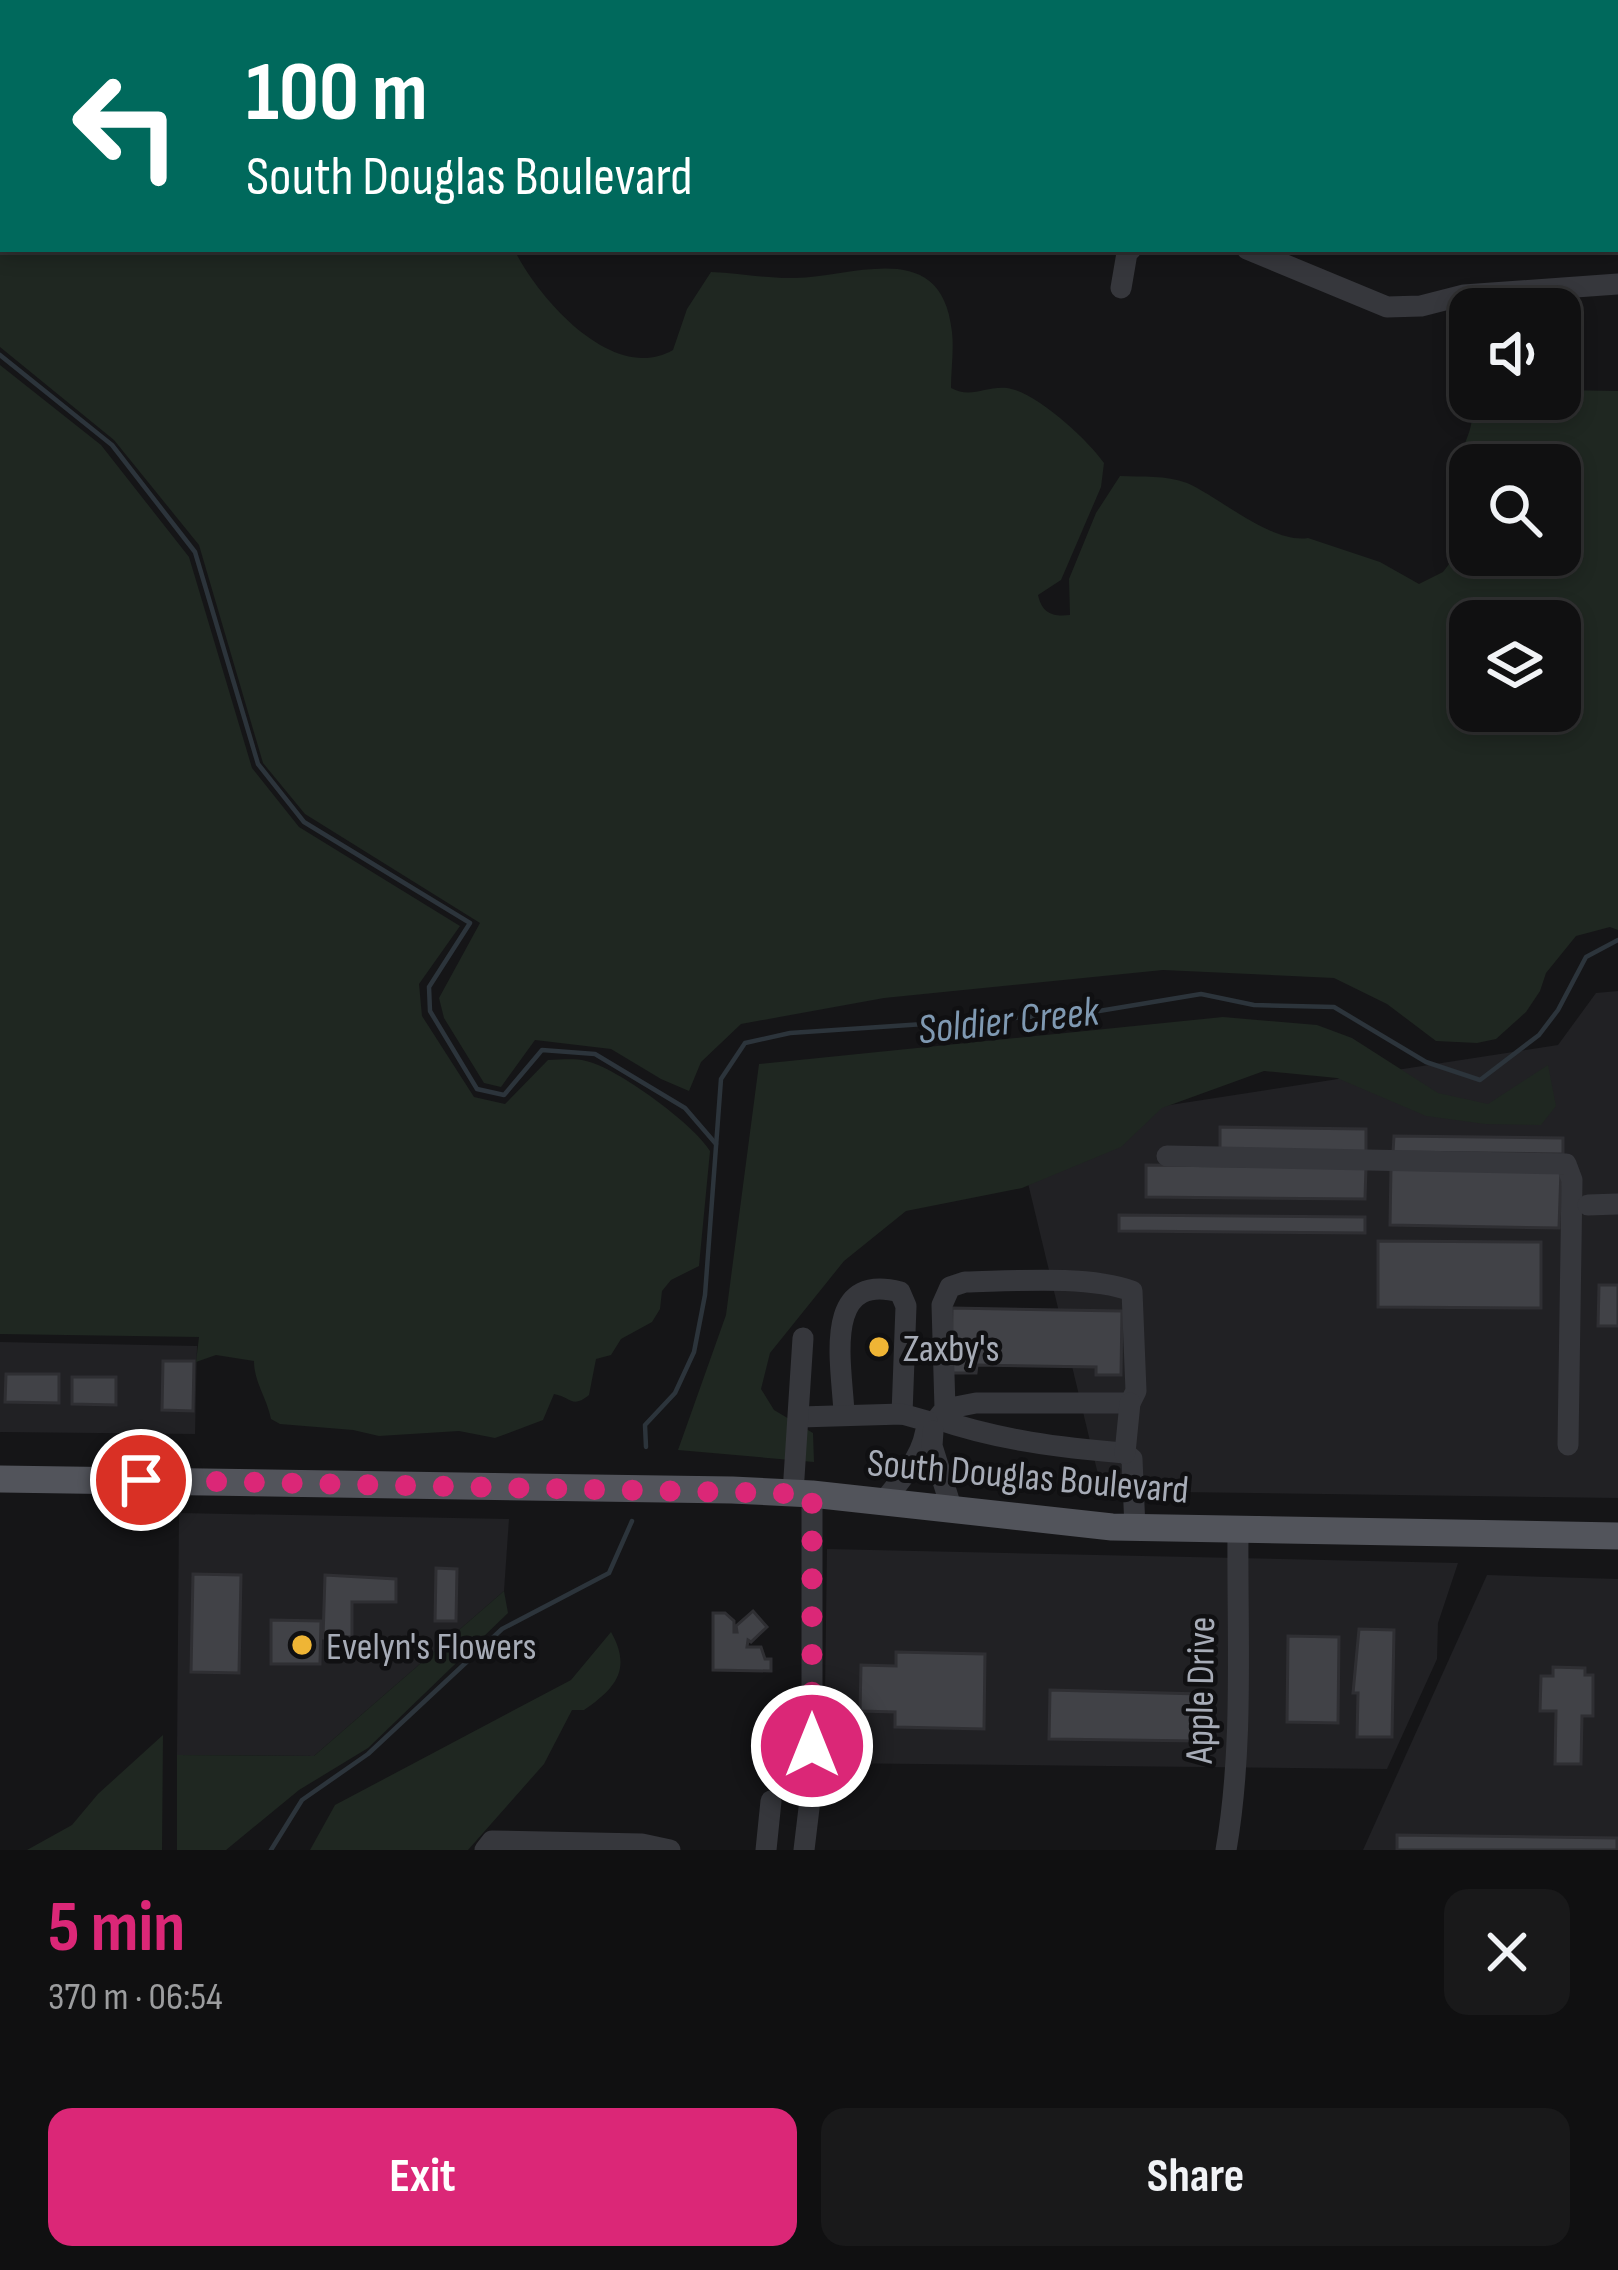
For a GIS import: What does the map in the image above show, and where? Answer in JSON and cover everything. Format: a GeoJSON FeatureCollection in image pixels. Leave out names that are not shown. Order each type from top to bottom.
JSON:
{"type":"FeatureCollection","features":[{"type":"Feature","properties":{"kind":"main road","name":"South Douglas Boulevard"},"geometry":{"type":"LineString","coordinates":[[0,1479],[802,1494],[1135,1528],[1618,1536]]}},
{"type":"Feature","properties":{"kind":"street"},"geometry":{"type":"LineString","coordinates":[[1120,288],[1128,252]]}},
{"type":"Feature","properties":{"kind":"street"},"geometry":{"type":"LineString","coordinates":[[1254,252],[1387,307],[1421,306],[1464,295],[1618,284]]}},
{"type":"Feature","properties":{"kind":"street"},"geometry":{"type":"LineString","coordinates":[[1167,1156],[1566,1164],[1572,1180],[1568,1445]]}},
{"type":"Feature","properties":{"kind":"street"},"geometry":{"type":"LineString","coordinates":[[1588,1204],[1618,1204]]}},
{"type":"Feature","properties":{"kind":"street"},"geometry":{"type":"LineString","coordinates":[[952,1510],[935,1427],[942,1305],[950,1287],[983,1282],[1116,1286],[1132,1291],[1136,1391],[1130,1403],[1125,1453]]}},
{"type":"Feature","properties":{"kind":"street"},"geometry":{"type":"LineString","coordinates":[[844,1413],[842,1313],[859,1292],[874,1289],[900,1292],[906,1306],[902,1414]]}},
{"type":"Feature","properties":{"kind":"street"},"geometry":{"type":"LineString","coordinates":[[803,1338],[800,1417],[812,1784],[804,1850]]}},
{"type":"Feature","properties":{"kind":"street"},"geometry":{"type":"LineString","coordinates":[[883,1502],[918,1458],[935,1427],[976,1403],[1130,1403]]}},
{"type":"Feature","properties":{"kind":"street"},"geometry":{"type":"LineString","coordinates":[[800,1417],[902,1414],[935,1427],[1125,1453],[1132,1459],[1135,1528]]}},
{"type":"Feature","properties":{"kind":"street","name":"Apple Drive"},"geometry":{"type":"LineString","coordinates":[[1226,1850],[1232,1818],[1238,1531]]}},
{"type":"Feature","properties":{"kind":"street"},"geometry":{"type":"LineString","coordinates":[[766,1850],[771,1802]]}},
{"type":"Feature","properties":{"kind":"street"},"geometry":{"type":"LineString","coordinates":[[485,1850],[492,1841],[642,1844],[670,1850]]}},
{"type":"Feature","properties":{"kind":"shaded area"},"geometry":{"type":"Polygon","coordinates":[[[0,252],[516,252],[540,290],[580,331],[626,356],[650,358],[673,350],[687,309],[711,272],[785,278],[869,269],[914,273],[932,283],[945,302],[953,339],[951,388],[1019,391],[1060,418],[1104,463],[1101,487],[1061,580],[1038,595],[1045,610],[1058,615],[1070,615],[1069,579],[1096,513],[1120,476],[1187,483],[1278,534],[1308,538],[1380,562],[1419,584],[1449,564],[1449,576],[1581,576],[1581,444],[1464,444],[1471,420],[1581,420],[1581,390],[1618,391],[1618,930],[1610,927],[1576,936],[1546,973],[1526,1012],[1496,1039],[1477,1043],[1436,1041],[1387,1004],[1334,978],[1163,970],[884,998],[741,1024],[701,1062],[689,1091],[611,1049],[535,1040],[501,1087],[484,1083],[444,1018],[439,998],[480,923],[305,814],[263,763],[199,545],[114,440],[0,347],[0,252]]]}},
{"type":"Feature","properties":{"kind":"shaded area"},"geometry":{"type":"Polygon","coordinates":[[[0,365],[101,445],[189,557],[252,768],[299,827],[460,926],[419,984],[422,1016],[474,1097],[505,1104],[548,1060],[586,1061],[654,1098],[710,1151],[699,1266],[671,1280],[662,1291],[660,1309],[652,1322],[621,1339],[611,1355],[596,1359],[589,1395],[583,1399],[575,1402],[554,1394],[543,1420],[495,1438],[459,1431],[379,1436],[280,1424],[271,1419],[254,1361],[216,1355],[196,1362],[199,1337],[0,1334],[0,365]]]}},
{"type":"Feature","properties":{"kind":"shaded area"},"geometry":{"type":"Polygon","coordinates":[[[1618,991],[1618,1498],[1102,1491],[1015,1129],[1558,1045],[1596,993],[1618,991]]]}},
{"type":"Feature","properties":{"kind":"shaded area"},"geometry":{"type":"Polygon","coordinates":[[[1223,1017],[1317,1025],[1352,1038],[1438,1093],[1488,1104],[1548,1065],[1556,1106],[1541,1125],[1485,1124],[1426,1116],[1337,1078],[1264,1071],[1162,1108],[1121,1147],[1022,1188],[906,1211],[844,1261],[770,1353],[761,1389],[774,1410],[813,1433],[814,1462],[678,1450],[726,1315],[759,1064],[1223,1017]]]}},
{"type":"Feature","properties":{"kind":"shaded area"},"geometry":{"type":"Polygon","coordinates":[[[0,1342],[197,1346],[195,1434],[0,1432],[0,1342]]]}},
{"type":"Feature","properties":{"kind":"shaded area"},"geometry":{"type":"Polygon","coordinates":[[[179,1513],[509,1519],[504,1591],[314,1756],[177,1755],[179,1513]]]}},
{"type":"Feature","properties":{"kind":"shaded area"},"geometry":{"type":"Polygon","coordinates":[[[827,1549],[1458,1563],[1438,1623],[1437,1659],[1387,1769],[824,1763],[827,1549]]]}},
{"type":"Feature","properties":{"kind":"shaded area"},"geometry":{"type":"Polygon","coordinates":[[[1487,1575],[1618,1579],[1618,1850],[1363,1850],[1487,1575]]]}},
{"type":"Feature","properties":{"kind":"shaded area"},"geometry":{"type":"Polygon","coordinates":[[[504,1591],[508,1613],[368,1748],[299,1790],[226,1850],[177,1850],[177,1755],[314,1756],[504,1591]]]}},
{"type":"Feature","properties":{"kind":"shaded area"},"geometry":{"type":"Polygon","coordinates":[[[611,1632],[620,1657],[612,1685],[584,1710],[572,1710],[544,1764],[468,1850],[310,1850],[335,1805],[571,1680],[611,1632]]]}},
{"type":"Feature","properties":{"kind":"shaded area"},"geometry":{"type":"Polygon","coordinates":[[[163,1735],[162,1850],[27,1850],[72,1825],[98,1794],[163,1735]]]}},
{"type":"Feature","properties":{"kind":"building"},"geometry":{"type":"Polygon","coordinates":[[[1220,1127],[1366,1129],[1366,1153],[1220,1151],[1220,1127]]]}},
{"type":"Feature","properties":{"kind":"building"},"geometry":{"type":"Polygon","coordinates":[[[1394,1136],[1563,1138],[1563,1154],[1393,1152],[1394,1136]]]}},
{"type":"Feature","properties":{"kind":"building"},"geometry":{"type":"Polygon","coordinates":[[[1146,1165],[1366,1167],[1365,1199],[1146,1197],[1146,1165]]]}},
{"type":"Feature","properties":{"kind":"building"},"geometry":{"type":"Polygon","coordinates":[[[1391,1167],[1561,1170],[1559,1228],[1390,1225],[1391,1167]]]}},
{"type":"Feature","properties":{"kind":"building"},"geometry":{"type":"Polygon","coordinates":[[[1119,1215],[1365,1217],[1365,1233],[1119,1231],[1119,1215]]]}},
{"type":"Feature","properties":{"kind":"building"},"geometry":{"type":"Polygon","coordinates":[[[1378,1241],[1541,1242],[1541,1308],[1378,1307],[1378,1241]]]}},
{"type":"Feature","properties":{"kind":"building"},"geometry":{"type":"Polygon","coordinates":[[[1599,1285],[1618,1285],[1618,1326],[1598,1326],[1599,1285]]]}},
{"type":"Feature","properties":{"kind":"building"},"geometry":{"type":"Polygon","coordinates":[[[952,1308],[1122,1311],[1121,1375],[1096,1375],[1096,1367],[977,1365],[976,1373],[951,1373],[952,1308]]]}},
{"type":"Feature","properties":{"kind":"building"},"geometry":{"type":"Polygon","coordinates":[[[163,1361],[194,1361],[193,1411],[162,1410],[163,1361]]]}},
{"type":"Feature","properties":{"kind":"building"},"geometry":{"type":"Polygon","coordinates":[[[6,1374],[59,1374],[59,1403],[5,1402],[6,1374]]]}},
{"type":"Feature","properties":{"kind":"building"},"geometry":{"type":"Polygon","coordinates":[[[72,1377],[116,1377],[116,1405],[72,1404],[72,1377]]]}},
{"type":"Feature","properties":{"kind":"building"},"geometry":{"type":"Polygon","coordinates":[[[436,1568],[457,1569],[456,1621],[435,1621],[436,1568]]]}},
{"type":"Feature","properties":{"kind":"building"},"geometry":{"type":"Polygon","coordinates":[[[193,1574],[241,1575],[239,1673],[191,1672],[193,1574]]]}},
{"type":"Feature","properties":{"kind":"building"},"geometry":{"type":"Polygon","coordinates":[[[325,1575],[396,1579],[396,1602],[352,1602],[352,1637],[338,1637],[338,1654],[328,1654],[328,1638],[323,1638],[325,1575]]]}},
{"type":"Feature","properties":{"kind":"building"},"geometry":{"type":"Polygon","coordinates":[[[753,1611],[767,1627],[748,1640],[747,1647],[761,1647],[765,1659],[771,1659],[771,1671],[713,1670],[713,1613],[725,1613],[737,1632],[736,1626],[753,1611]]]}},
{"type":"Feature","properties":{"kind":"building"},"geometry":{"type":"Polygon","coordinates":[[[271,1620],[321,1621],[320,1664],[271,1664],[271,1620]]]}},
{"type":"Feature","properties":{"kind":"building"},"geometry":{"type":"Polygon","coordinates":[[[1359,1629],[1394,1630],[1392,1737],[1357,1737],[1358,1693],[1353,1693],[1359,1629]]]}},
{"type":"Feature","properties":{"kind":"building"},"geometry":{"type":"Polygon","coordinates":[[[1288,1636],[1339,1637],[1338,1723],[1287,1722],[1288,1636]]]}},
{"type":"Feature","properties":{"kind":"building"},"geometry":{"type":"Polygon","coordinates":[[[896,1652],[985,1654],[984,1729],[895,1727],[895,1712],[860,1711],[861,1665],[896,1666],[896,1652]]]}},
{"type":"Feature","properties":{"kind":"building"},"geometry":{"type":"Polygon","coordinates":[[[1553,1667],[1585,1668],[1585,1675],[1593,1675],[1593,1716],[1582,1716],[1581,1764],[1555,1764],[1556,1711],[1540,1711],[1541,1676],[1553,1676],[1553,1667]]]}},
{"type":"Feature","properties":{"kind":"building"},"geometry":{"type":"Polygon","coordinates":[[[1050,1690],[1200,1694],[1198,1741],[1049,1739],[1050,1690]]]}},
{"type":"Feature","properties":{"kind":"building"},"geometry":{"type":"Polygon","coordinates":[[[1397,1835],[1617,1838],[1617,1850],[1397,1850],[1397,1835]]]}},
{"type":"Feature","properties":{"kind":"waterway"},"geometry":{"type":"LineString","coordinates":[[0,355],[112,445],[195,552],[258,764],[304,822],[470,923],[429,987],[430,1011],[477,1089],[504,1095],[542,1050],[595,1054],[685,1108],[716,1144]]}},
{"type":"Feature","properties":{"kind":"waterway","name":"Soldier Creek"},"geometry":{"type":"LineString","coordinates":[[646,1447],[645,1425],[675,1393],[694,1352],[705,1295],[721,1079],[745,1043],[790,1033],[1087,1013],[1201,994],[1254,1005],[1334,1007],[1426,1062],[1480,1080],[1539,1035],[1586,957],[1618,940]]}},
{"type":"Feature","properties":{"kind":"waterway","name":"Soldier Creek"},"geometry":{"type":"LineString","coordinates":[[271,1850],[302,1800],[368,1754],[502,1629],[609,1573],[632,1521]]}},
{"type":"Feature","properties":{"kind":"place","name":"Zaxby's"},"geometry":{"type":"Point","coordinates":[879,1347]}},
{"type":"Feature","properties":{"kind":"place","name":"Evelyn's Flowers"},"geometry":{"type":"Point","coordinates":[302,1645]}},
{"type":"Feature","properties":{"kind":"route"},"geometry":{"type":"LineString","coordinates":[[141,1480],[812,1494],[812,1746]]}}]}
